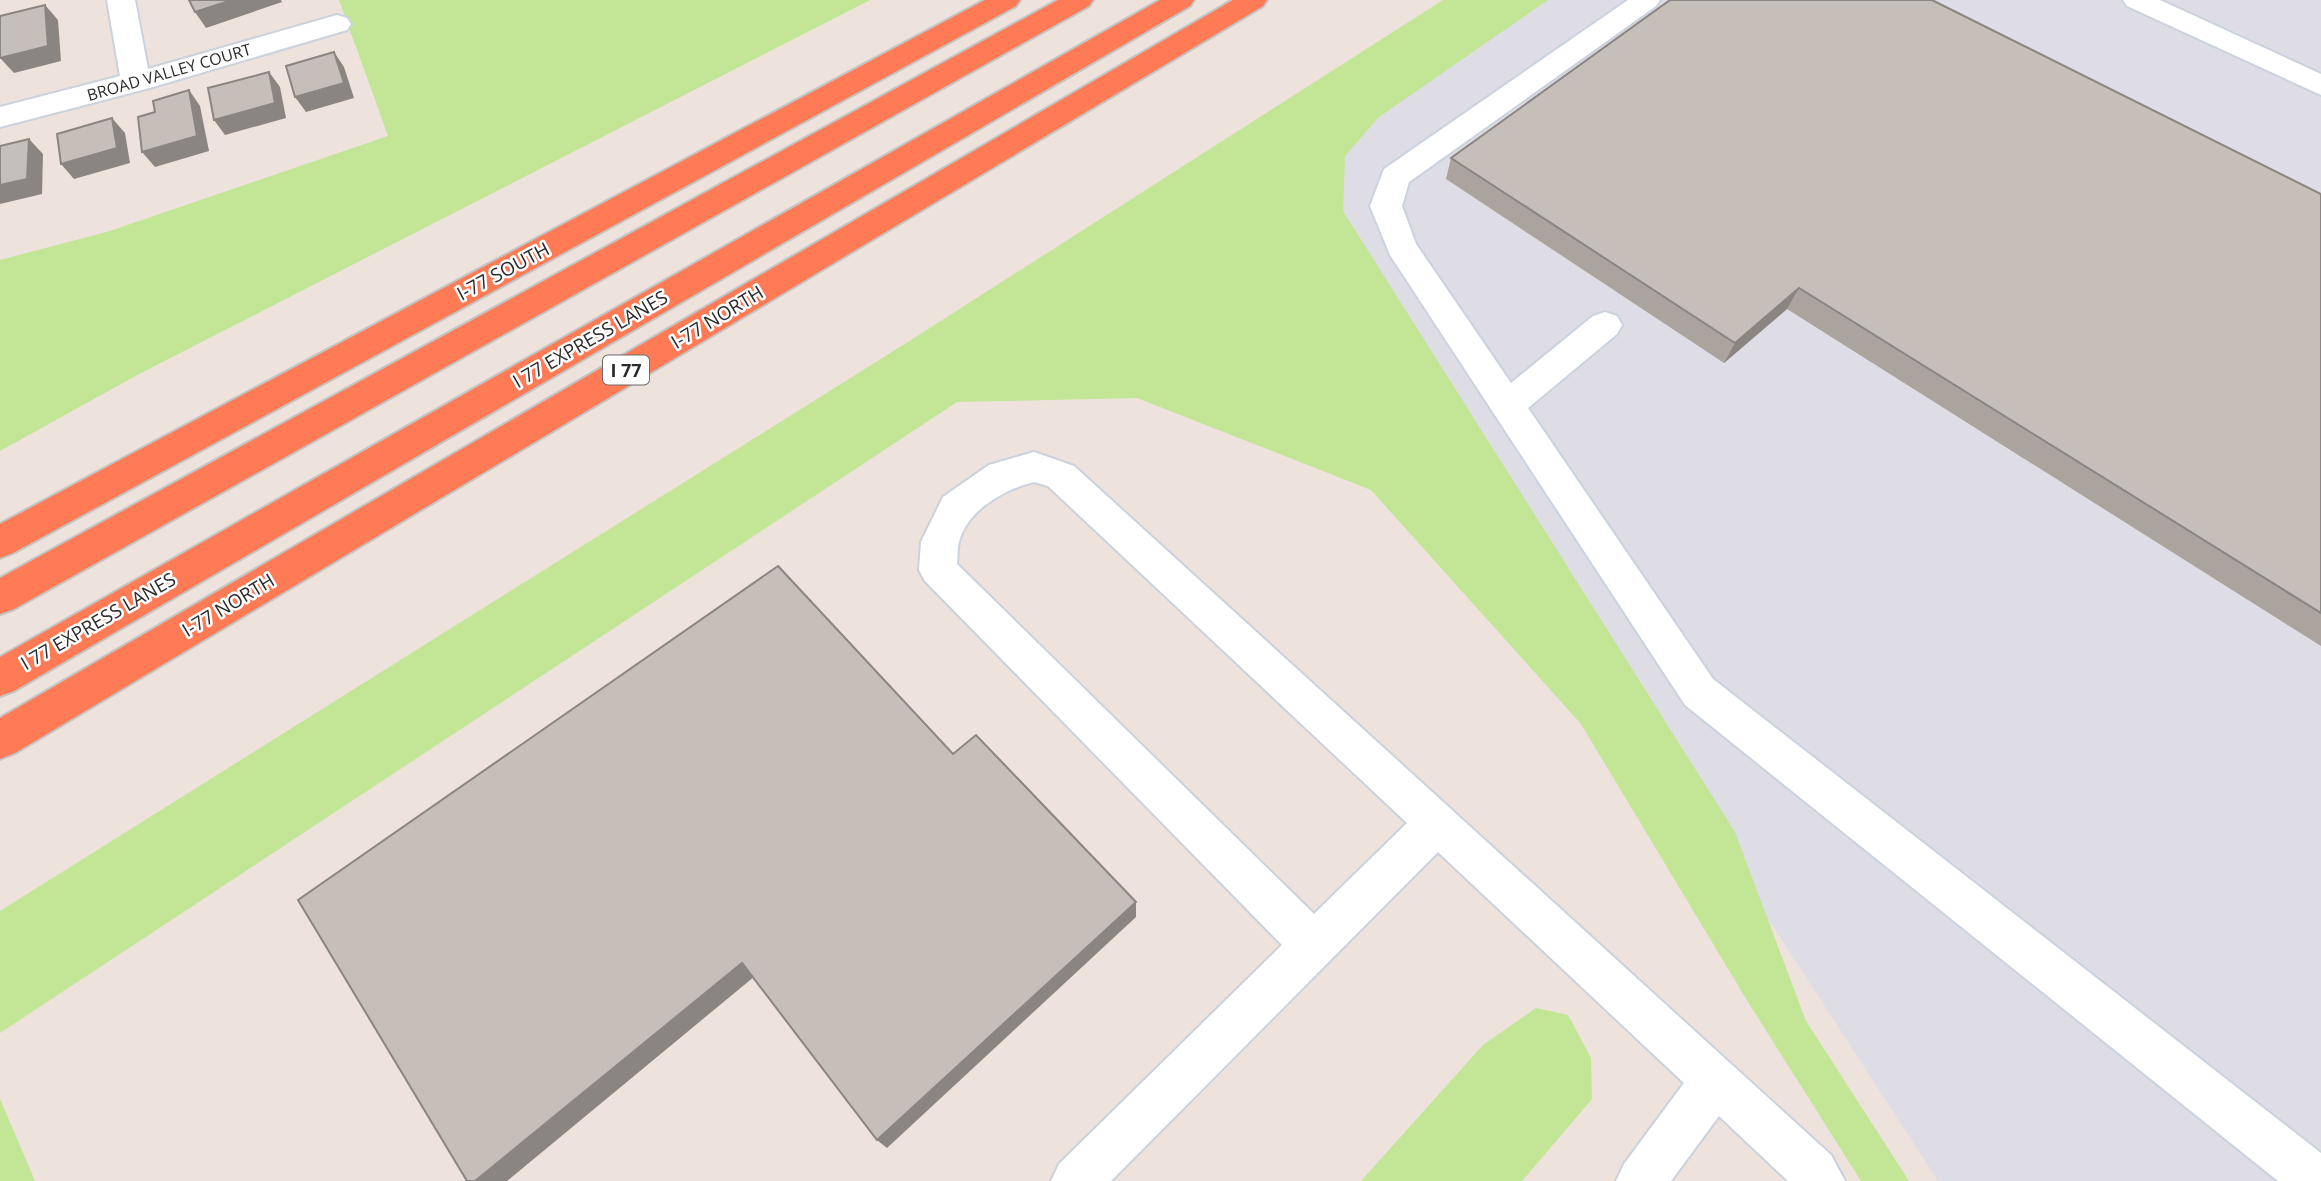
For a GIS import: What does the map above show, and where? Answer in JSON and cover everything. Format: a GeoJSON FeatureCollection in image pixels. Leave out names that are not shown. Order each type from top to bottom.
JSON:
{"type":"FeatureCollection","features":[{"type":"Feature","properties":{"kind":"highway","name":"I-77 SOUTH"},"geometry":{"type":"LineString","coordinates":[[0,542],[1006,0]]}},
{"type":"Feature","properties":{"kind":"highway"},"geometry":{"type":"LineString","coordinates":[[0,597],[1079,0]]}},
{"type":"Feature","properties":{"kind":"highway","name":"I 77 EXPRESS LANES"},"geometry":{"type":"LineString","coordinates":[[0,678],[1180,0]]}},
{"type":"Feature","properties":{"kind":"highway","name":"I-77 NORTH"},"geometry":{"type":"LineString","coordinates":[[0,740],[1253,0]]}},
{"type":"Feature","properties":{"kind":"street"},"geometry":{"type":"LineString","coordinates":[[121,0],[136,82]]}},
{"type":"Feature","properties":{"kind":"street"},"geometry":{"type":"LineString","coordinates":[[1646,0],[1395,177],[1386,206],[1401,247],[1699,692],[2316,1181]]}},
{"type":"Feature","properties":{"kind":"street"},"geometry":{"type":"LineString","coordinates":[[2137,0],[2321,85]]}},
{"type":"Feature","properties":{"kind":"street","name":"BROAD VALLEY COURT"},"geometry":{"type":"LineString","coordinates":[[0,117],[136,82],[337,24]]}},
{"type":"Feature","properties":{"kind":"street"},"geometry":{"type":"LineString","coordinates":[[1507,406],[1605,325]]}},
{"type":"Feature","properties":{"kind":"street"},"geometry":{"type":"LineString","coordinates":[[1314,945],[938,570],[940,542],[956,508],[1002,475],[1034,467],[1061,476],[1814,1172],[1820,1181]]}},
{"type":"Feature","properties":{"kind":"street"},"geometry":{"type":"LineString","coordinates":[[1076,1181],[1437,823]]}},
{"type":"Feature","properties":{"kind":"street"},"geometry":{"type":"LineString","coordinates":[[1642,1181],[1715,1081]]}},
{"type":"Feature","properties":{"kind":"shaded area"},"geometry":{"type":"Polygon","coordinates":[[[1520,0],[2321,0],[2321,1181],[1938,1181],[1279,163],[1520,0]]]}},
{"type":"Feature","properties":{"kind":"green space"},"geometry":{"type":"Polygon","coordinates":[[[339,0],[870,0],[139,374],[0,451],[0,260],[110,231],[388,136],[339,0]]]}},
{"type":"Feature","properties":{"kind":"green space"},"geometry":{"type":"Polygon","coordinates":[[[1443,0],[1548,0],[1379,117],[1345,156],[1343,211],[1735,832],[1806,1021],[1909,1181],[1861,1181],[1748,1002],[1581,724],[1371,490],[1137,398],[957,402],[0,1033],[0,911],[911,340],[1443,0]]]}},
{"type":"Feature","properties":{"kind":"green space"},"geometry":{"type":"Polygon","coordinates":[[[1536,1008],[1568,1015],[1591,1058],[1592,1099],[1522,1181],[1361,1181],[1483,1045],[1536,1008]]]}},
{"type":"Feature","properties":{"kind":"green space"},"geometry":{"type":"Polygon","coordinates":[[[0,1099],[35,1181],[0,1181],[0,1099]]]}},
{"type":"Feature","properties":{"kind":"building"},"geometry":{"type":"Polygon","coordinates":[[[189,0],[232,0],[195,12],[189,0]]]}},
{"type":"Feature","properties":{"kind":"building"},"geometry":{"type":"Polygon","coordinates":[[[1670,0],[1932,0],[2321,194],[2321,613],[1799,288],[1735,343],[1451,158],[1670,0]]]}},
{"type":"Feature","properties":{"kind":"building"},"geometry":{"type":"Polygon","coordinates":[[[45,5],[48,46],[0,58],[0,16],[45,5]]]}},
{"type":"Feature","properties":{"kind":"building"},"geometry":{"type":"Polygon","coordinates":[[[334,52],[344,83],[295,97],[286,66],[334,52]]]}},
{"type":"Feature","properties":{"kind":"building"},"geometry":{"type":"Polygon","coordinates":[[[269,72],[275,103],[214,120],[208,88],[269,72]]]}},
{"type":"Feature","properties":{"kind":"building"},"geometry":{"type":"Polygon","coordinates":[[[189,90],[197,136],[142,152],[138,117],[155,112],[153,101],[189,90]]]}},
{"type":"Feature","properties":{"kind":"building"},"geometry":{"type":"Polygon","coordinates":[[[112,118],[117,148],[61,164],[57,134],[112,118]]]}},
{"type":"Feature","properties":{"kind":"building"},"geometry":{"type":"Polygon","coordinates":[[[29,139],[27,179],[0,185],[0,146],[29,139]]]}},
{"type":"Feature","properties":{"kind":"building"},"geometry":{"type":"Polygon","coordinates":[[[778,566],[953,754],[976,735],[1136,902],[877,1140],[742,963],[475,1181],[467,1181],[298,900],[778,566]]]}}]}
